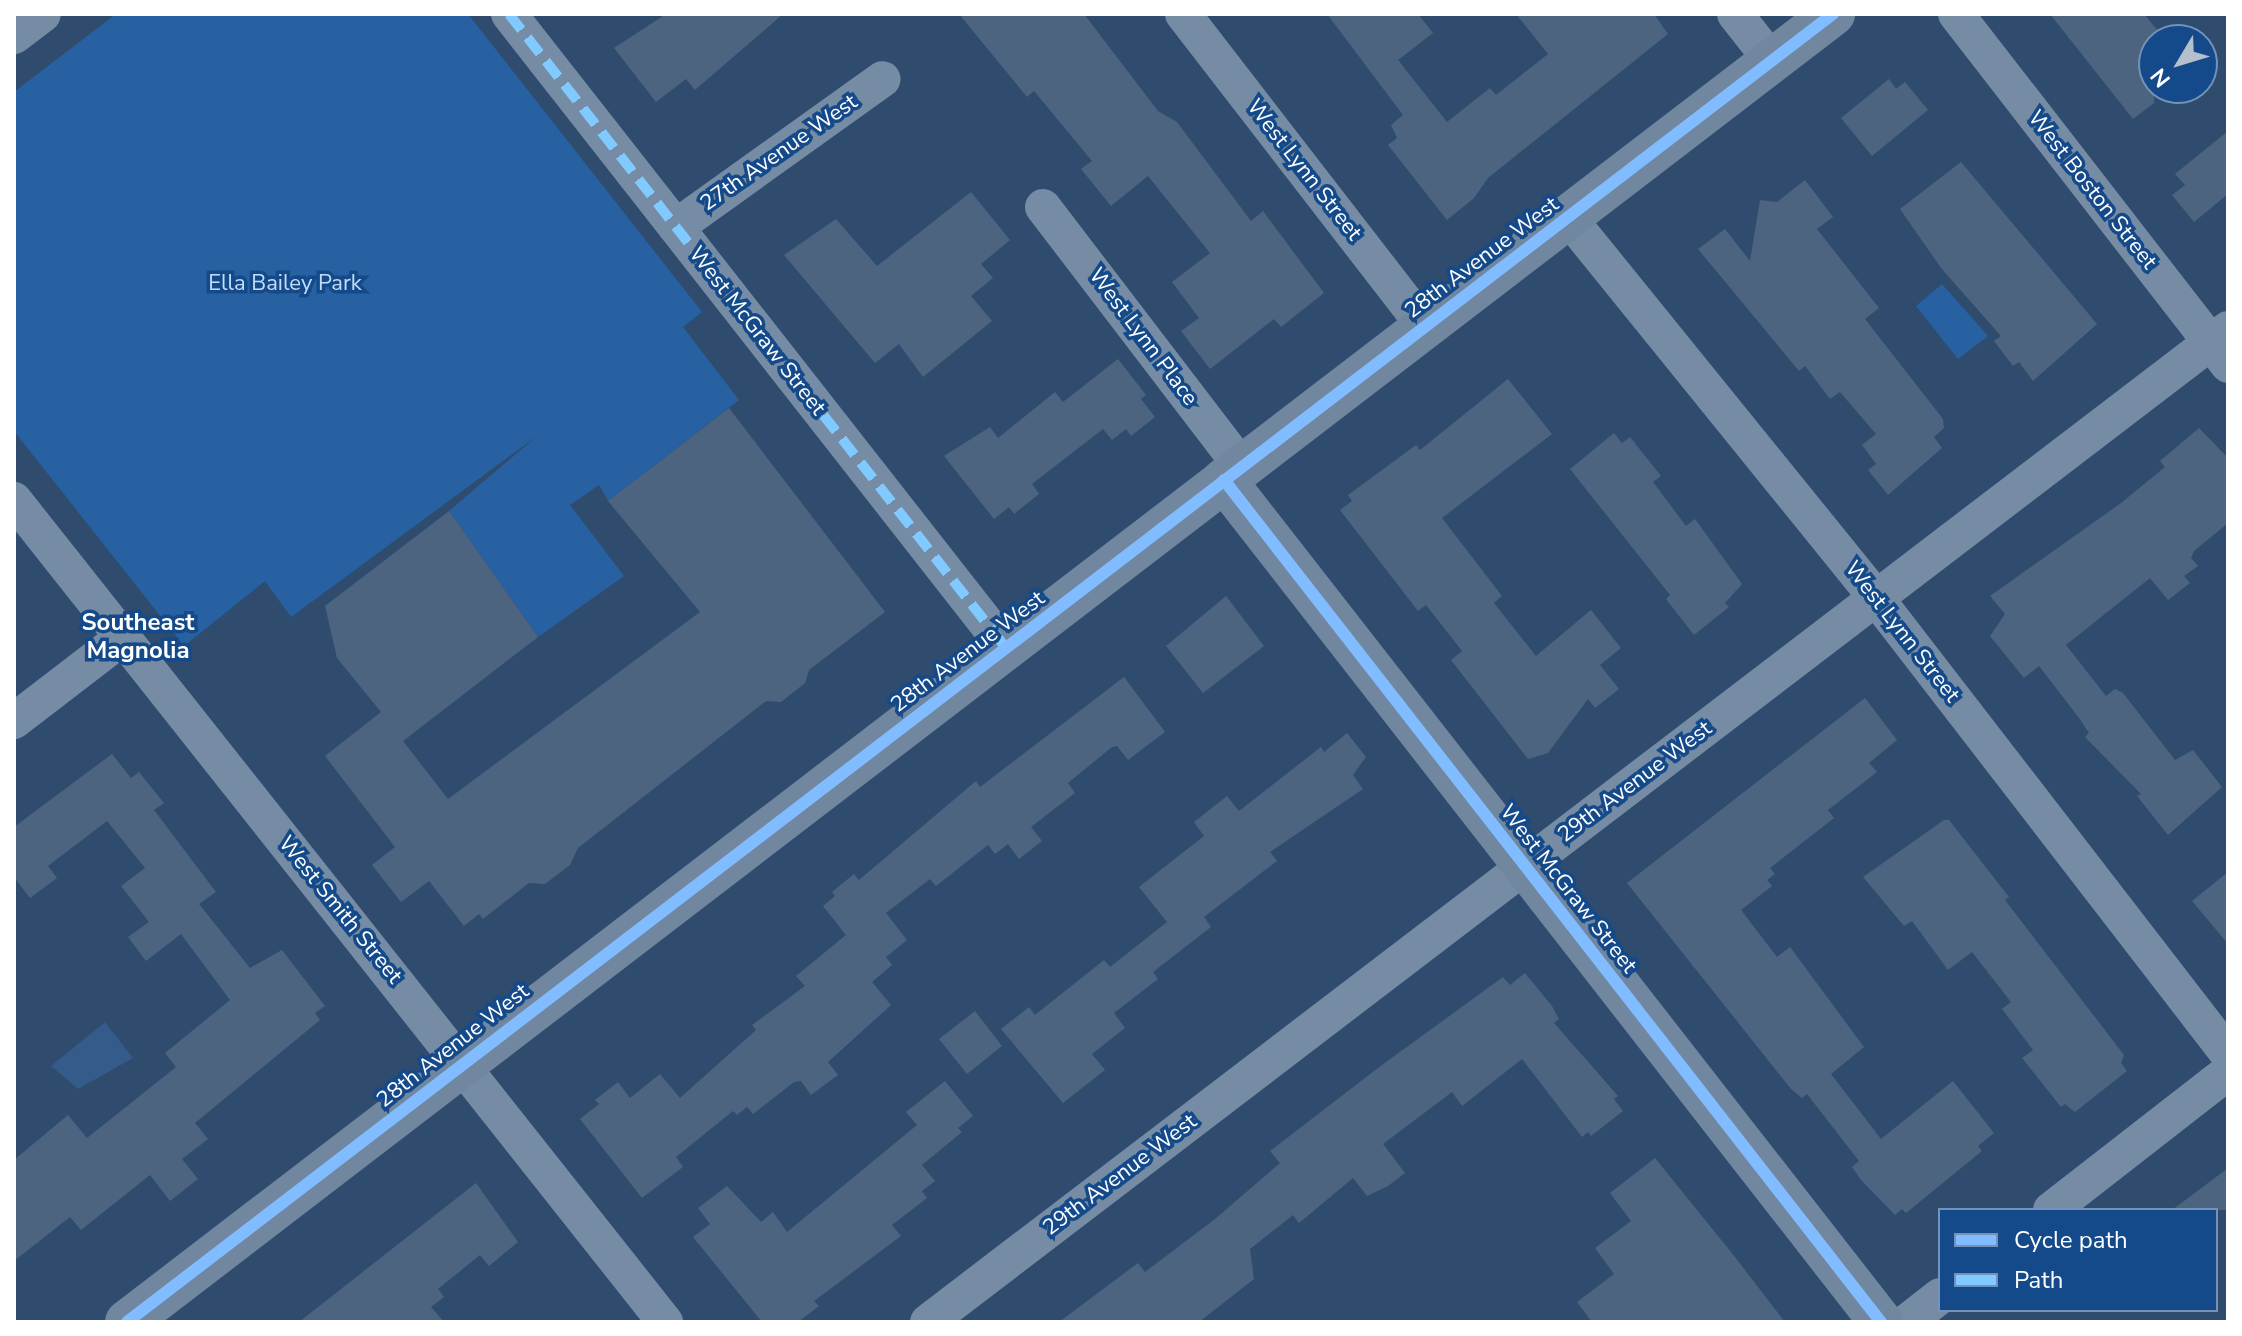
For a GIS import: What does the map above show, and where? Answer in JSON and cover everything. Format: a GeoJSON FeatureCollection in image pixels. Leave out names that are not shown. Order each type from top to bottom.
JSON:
{"type":"FeatureCollection","features":[{"type":"Feature","properties":{"kind":"street"},"geometry":{"type":"LineString","coordinates":[[14,36],[43,14]]}},
{"type":"Feature","properties":{"kind":"street","name":"West McGraw Street"},"geometry":{"type":"LineString","coordinates":[[509,14],[1006,648]]}},
{"type":"Feature","properties":{"kind":"street","name":"West Lynn Street"},"geometry":{"type":"LineString","coordinates":[[1183,14],[1425,327]]}},
{"type":"Feature","properties":{"kind":"street"},"geometry":{"type":"LineString","coordinates":[[1735,14],[1772,61]]}},
{"type":"Feature","properties":{"kind":"street","name":"28th Avenue West"},"geometry":{"type":"LineString","coordinates":[[127,1322],[1833,14]]}},
{"type":"Feature","properties":{"kind":"street","name":"West Boston Street"},"geometry":{"type":"LineString","coordinates":[[1956,14],[2222,346]]}},
{"type":"Feature","properties":{"kind":"street","name":"27th Avenue West"},"geometry":{"type":"LineString","coordinates":[[676,227],[883,79]]}},
{"type":"Feature","properties":{"kind":"street","name":"West Lynn Place"},"geometry":{"type":"LineString","coordinates":[[1043,207],[1233,474]]}},
{"type":"Feature","properties":{"kind":"street","name":"West Lynn Street"},"geometry":{"type":"LineString","coordinates":[[1568,217],[1876,598],[2228,1054]]}},
{"type":"Feature","properties":{"kind":"street","name":"29th Avenue West"},"geometry":{"type":"LineString","coordinates":[[928,1322],[1876,598],[2222,346]]}},
{"type":"Feature","properties":{"kind":"street","name":"West McGraw Street"},"geometry":{"type":"LineString","coordinates":[[1233,474],[1526,866],[1881,1322]]}},
{"type":"Feature","properties":{"kind":"street","name":"West Smith Street"},"geometry":{"type":"LineString","coordinates":[[14,500],[121,639],[463,1063],[665,1322]]}},
{"type":"Feature","properties":{"kind":"street"},"geometry":{"type":"LineString","coordinates":[[14,721],[121,639]]}},
{"type":"Feature","properties":{"kind":"street"},"geometry":{"type":"LineString","coordinates":[[2054,1208],[2228,1072]]}},
{"type":"Feature","properties":{"kind":"street"},"geometry":{"type":"LineString","coordinates":[[1907,1322],[1938,1298]]}},
{"type":"Feature","properties":{"kind":"green space","name":"Ella Bailey Park"},"geometry":{"type":"Polygon","coordinates":[[[116,14],[468,14],[702,312],[683,327],[739,400],[608,501],[599,485],[570,505],[624,576],[538,637],[449,511],[537,436],[291,617],[265,581],[184,646],[14,431],[14,92],[116,14]]]}},
{"type":"Feature","properties":{"kind":"green space"},"geometry":{"type":"Polygon","coordinates":[[[1942,284],[1988,336],[1958,359],[1916,306],[1942,284]]]}},
{"type":"Feature","properties":{"kind":"shaded area"},"geometry":{"type":"Polygon","coordinates":[[[105,1022],[133,1058],[78,1089],[51,1066],[105,1022]]]}},
{"type":"Feature","properties":{"kind":"building"},"geometry":{"type":"Polygon","coordinates":[[[666,14],[783,14],[695,90],[686,79],[656,102],[614,48],[666,14]]]}},
{"type":"Feature","properties":{"kind":"building"},"geometry":{"type":"Polygon","coordinates":[[[959,14],[1084,14],[1158,111],[1177,122],[1251,221],[1263,211],[1324,293],[1281,327],[1274,319],[1210,369],[1181,331],[1199,318],[1172,282],[1210,253],[1148,176],[1111,206],[1081,169],[1092,161],[1034,91],[1027,97],[959,14]]]}},
{"type":"Feature","properties":{"kind":"building"},"geometry":{"type":"Polygon","coordinates":[[[1327,14],[1418,14],[1433,33],[1398,60],[1447,122],[1490,88],[1496,95],[1548,54],[1516,14],[1654,14],[1668,34],[1488,178],[1474,198],[1447,220],[1388,145],[1397,138],[1391,125],[1403,115],[1327,14]]]}},
{"type":"Feature","properties":{"kind":"building"},"geometry":{"type":"Polygon","coordinates":[[[2050,14],[2144,14],[2152,24],[2138,24],[2138,104],[2153,104],[2133,119],[2050,14]]]}},
{"type":"Feature","properties":{"kind":"building"},"geometry":{"type":"Polygon","coordinates":[[[1889,79],[1896,89],[1905,82],[1928,110],[1872,156],[1841,118],[1889,79]]]}},
{"type":"Feature","properties":{"kind":"building"},"geometry":{"type":"Polygon","coordinates":[[[2228,131],[2228,194],[2194,222],[2172,195],[2185,185],[2175,174],[2228,131]]]}},
{"type":"Feature","properties":{"kind":"building"},"geometry":{"type":"Polygon","coordinates":[[[1961,162],[2097,324],[2033,381],[2019,362],[2013,366],[1994,341],[2001,336],[1941,268],[1900,209],[1961,162]]]}},
{"type":"Feature","properties":{"kind":"building"},"geometry":{"type":"Polygon","coordinates":[[[1805,180],[1833,217],[1817,229],[1879,308],[1865,319],[1943,419],[1944,428],[1934,437],[1942,448],[1888,495],[1868,470],[1876,464],[1862,445],[1876,434],[1840,392],[1830,399],[1805,366],[1799,371],[1698,249],[1725,229],[1750,261],[1760,200],[1777,202],[1805,180]]]}},
{"type":"Feature","properties":{"kind":"building"},"geometry":{"type":"Polygon","coordinates":[[[971,192],[1010,240],[981,264],[993,278],[971,296],[992,321],[923,377],[899,344],[875,363],[784,255],[836,219],[877,266],[971,192]]]}},
{"type":"Feature","properties":{"kind":"building"},"geometry":{"type":"Polygon","coordinates":[[[1118,359],[1146,395],[1141,399],[1155,417],[1131,436],[1126,429],[1112,440],[1103,429],[1032,484],[1039,494],[1014,514],[1009,507],[994,519],[944,456],[990,427],[998,438],[1055,392],[1063,402],[1118,359]]]}},
{"type":"Feature","properties":{"kind":"building"},"geometry":{"type":"Polygon","coordinates":[[[1508,379],[1552,434],[1442,518],[1502,596],[1494,603],[1536,656],[1591,610],[1621,648],[1600,665],[1619,689],[1595,708],[1588,699],[1548,753],[1528,759],[1451,660],[1462,651],[1426,605],[1418,611],[1340,510],[1352,501],[1348,495],[1416,445],[1420,450],[1508,379]]]}},
{"type":"Feature","properties":{"kind":"building"},"geometry":{"type":"Polygon","coordinates":[[[729,408],[885,612],[809,670],[805,683],[781,702],[766,701],[578,848],[570,865],[545,884],[529,883],[483,919],[479,914],[464,926],[429,881],[401,902],[372,865],[395,847],[325,756],[381,712],[337,658],[325,606],[449,511],[538,637],[403,741],[448,799],[700,612],[608,501],[729,408]]]}},
{"type":"Feature","properties":{"kind":"building"},"geometry":{"type":"Polygon","coordinates":[[[2199,428],[2228,458],[2228,523],[2194,551],[2191,558],[2198,566],[2184,576],[2190,583],[2168,600],[2150,578],[2066,645],[2106,696],[2115,689],[2123,693],[2175,760],[2193,750],[2222,787],[2168,835],[2137,796],[2141,794],[2085,737],[2089,733],[2039,666],[2024,678],[1990,636],[2005,614],[1990,596],[2121,503],[2165,467],[2160,461],[2199,428]]]}},
{"type":"Feature","properties":{"kind":"building"},"geometry":{"type":"Polygon","coordinates":[[[1614,433],[1622,443],[1630,437],[1661,476],[1653,482],[1686,526],[1695,519],[1742,584],[1725,603],[1729,607],[1694,635],[1666,599],[1670,595],[1570,469],[1614,433]]]}},
{"type":"Feature","properties":{"kind":"building"},"geometry":{"type":"Polygon","coordinates":[[[1226,596],[1264,646],[1203,693],[1166,646],[1226,596]]]}},
{"type":"Feature","properties":{"kind":"building"},"geometry":{"type":"Polygon","coordinates":[[[1124,677],[1165,732],[1128,760],[1117,746],[1112,747],[1068,783],[1075,793],[1031,827],[1042,841],[1019,859],[1008,844],[995,854],[988,845],[936,886],[930,879],[886,913],[907,940],[886,957],[892,965],[872,982],[891,1005],[828,1062],[838,1075],[811,1095],[801,1081],[794,1082],[753,1114],[747,1107],[737,1115],[733,1111],[676,1157],[683,1167],[642,1198],[580,1119],[599,1104],[595,1100],[618,1082],[630,1098],[660,1074],[680,1098],[756,1030],[752,1025],[805,986],[796,976],[846,935],[823,906],[835,896],[832,892],[854,874],[859,880],[976,781],[980,787],[1124,677]]]}},
{"type":"Feature","properties":{"kind":"building"},"geometry":{"type":"Polygon","coordinates":[[[1865,698],[1897,740],[1869,763],[1877,772],[1828,810],[1834,818],[1770,868],[1775,874],[1767,880],[1772,886],[1741,910],[1777,957],[1790,947],[1864,1047],[1831,1074],[1881,1139],[1953,1081],[1994,1133],[1978,1146],[1982,1151],[1906,1213],[1902,1209],[1895,1215],[1861,1180],[1852,1167],[1859,1161],[1807,1094],[1802,1098],[1791,1089],[1627,883],[1865,698]]]}},
{"type":"Feature","properties":{"kind":"building"},"geometry":{"type":"Polygon","coordinates":[[[1347,733],[1366,757],[1353,775],[1363,789],[1270,852],[1277,861],[1204,917],[1211,927],[1153,972],[1158,979],[1114,1013],[1125,1028],[1092,1054],[1105,1070],[1063,1103],[1001,1029],[1029,1007],[1035,1015],[1104,960],[1110,967],[1167,922],[1139,887],[1204,836],[1194,822],[1227,796],[1239,811],[1321,747],[1324,752],[1347,733]]]}},
{"type":"Feature","properties":{"kind":"building"},"geometry":{"type":"Polygon","coordinates":[[[112,754],[131,778],[139,772],[164,803],[154,810],[216,892],[199,904],[250,968],[282,950],[325,1006],[315,1013],[320,1020],[195,1123],[208,1139],[182,1159],[198,1179],[170,1201],[150,1175],[81,1230],[70,1217],[14,1261],[14,1160],[68,1115],[87,1138],[176,1067],[165,1053],[230,1000],[181,934],[146,961],[128,937],[149,922],[121,886],[145,868],[107,821],[48,866],[57,878],[30,898],[14,877],[14,827],[112,754]]]}},
{"type":"Feature","properties":{"kind":"building"},"geometry":{"type":"Polygon","coordinates":[[[1944,820],[1949,820],[2009,897],[2005,900],[2124,1055],[2121,1063],[2127,1071],[2075,1112],[2065,1104],[2061,1107],[2022,1058],[2033,1050],[2002,1009],[2011,1002],[1972,952],[1948,970],[1912,921],[1904,926],[1863,877],[1944,820]]]}},
{"type":"Feature","properties":{"kind":"building"},"geometry":{"type":"Polygon","coordinates":[[[2228,872],[2228,944],[2192,901],[2228,872]]]}},
{"type":"Feature","properties":{"kind":"building"},"geometry":{"type":"Polygon","coordinates":[[[1525,973],[1552,1006],[1559,1019],[1554,1023],[1618,1096],[1614,1099],[1623,1111],[1591,1136],[1588,1132],[1582,1137],[1522,1059],[1462,1106],[1452,1092],[1383,1144],[1405,1173],[1388,1186],[1367,1196],[1353,1178],[1299,1223],[1293,1215],[1250,1249],[1254,1279],[1199,1322],[1059,1322],[1138,1263],[1145,1272],[1215,1219],[1280,1163],[1270,1151],[1382,1065],[1503,977],[1510,985],[1525,973]]]}},
{"type":"Feature","properties":{"kind":"building"},"geometry":{"type":"Polygon","coordinates":[[[975,1011],[1002,1046],[967,1074],[939,1039],[975,1011]]]}},
{"type":"Feature","properties":{"kind":"building"},"geometry":{"type":"Polygon","coordinates":[[[945,1081],[973,1116],[958,1128],[962,1132],[922,1165],[935,1181],[922,1191],[927,1198],[892,1225],[901,1236],[814,1301],[819,1306],[798,1322],[762,1322],[693,1237],[710,1224],[698,1208],[727,1186],[761,1222],[773,1212],[787,1232],[917,1125],[906,1112],[945,1081]]]}},
{"type":"Feature","properties":{"kind":"building"},"geometry":{"type":"Polygon","coordinates":[[[1655,1158],[1785,1322],[1592,1322],[1577,1302],[1614,1274],[1595,1248],[1631,1221],[1610,1193],[1655,1158]]]}},
{"type":"Feature","properties":{"kind":"building"},"geometry":{"type":"Polygon","coordinates":[[[2228,1168],[2228,1210],[2175,1208],[2228,1168]]]}},
{"type":"Feature","properties":{"kind":"building"},"geometry":{"type":"Polygon","coordinates":[[[476,1183],[518,1242],[489,1266],[480,1255],[438,1289],[444,1297],[431,1307],[444,1322],[299,1322],[476,1183]]]}},
{"type":"Feature","properties":{"kind":"marked path"},"geometry":{"type":"LineString","coordinates":[[509,14],[1006,648]]}},
{"type":"Feature","properties":{"kind":"cycle path"},"geometry":{"type":"LineString","coordinates":[[127,1322],[1833,14]]}},
{"type":"Feature","properties":{"kind":"cycle path"},"geometry":{"type":"LineString","coordinates":[[1224,480],[1881,1322]]}},
{"type":"Feature","properties":{"kind":"district","name":"Southeast Magnolia"},"geometry":{"type":"Point","coordinates":[138,637]}}]}
